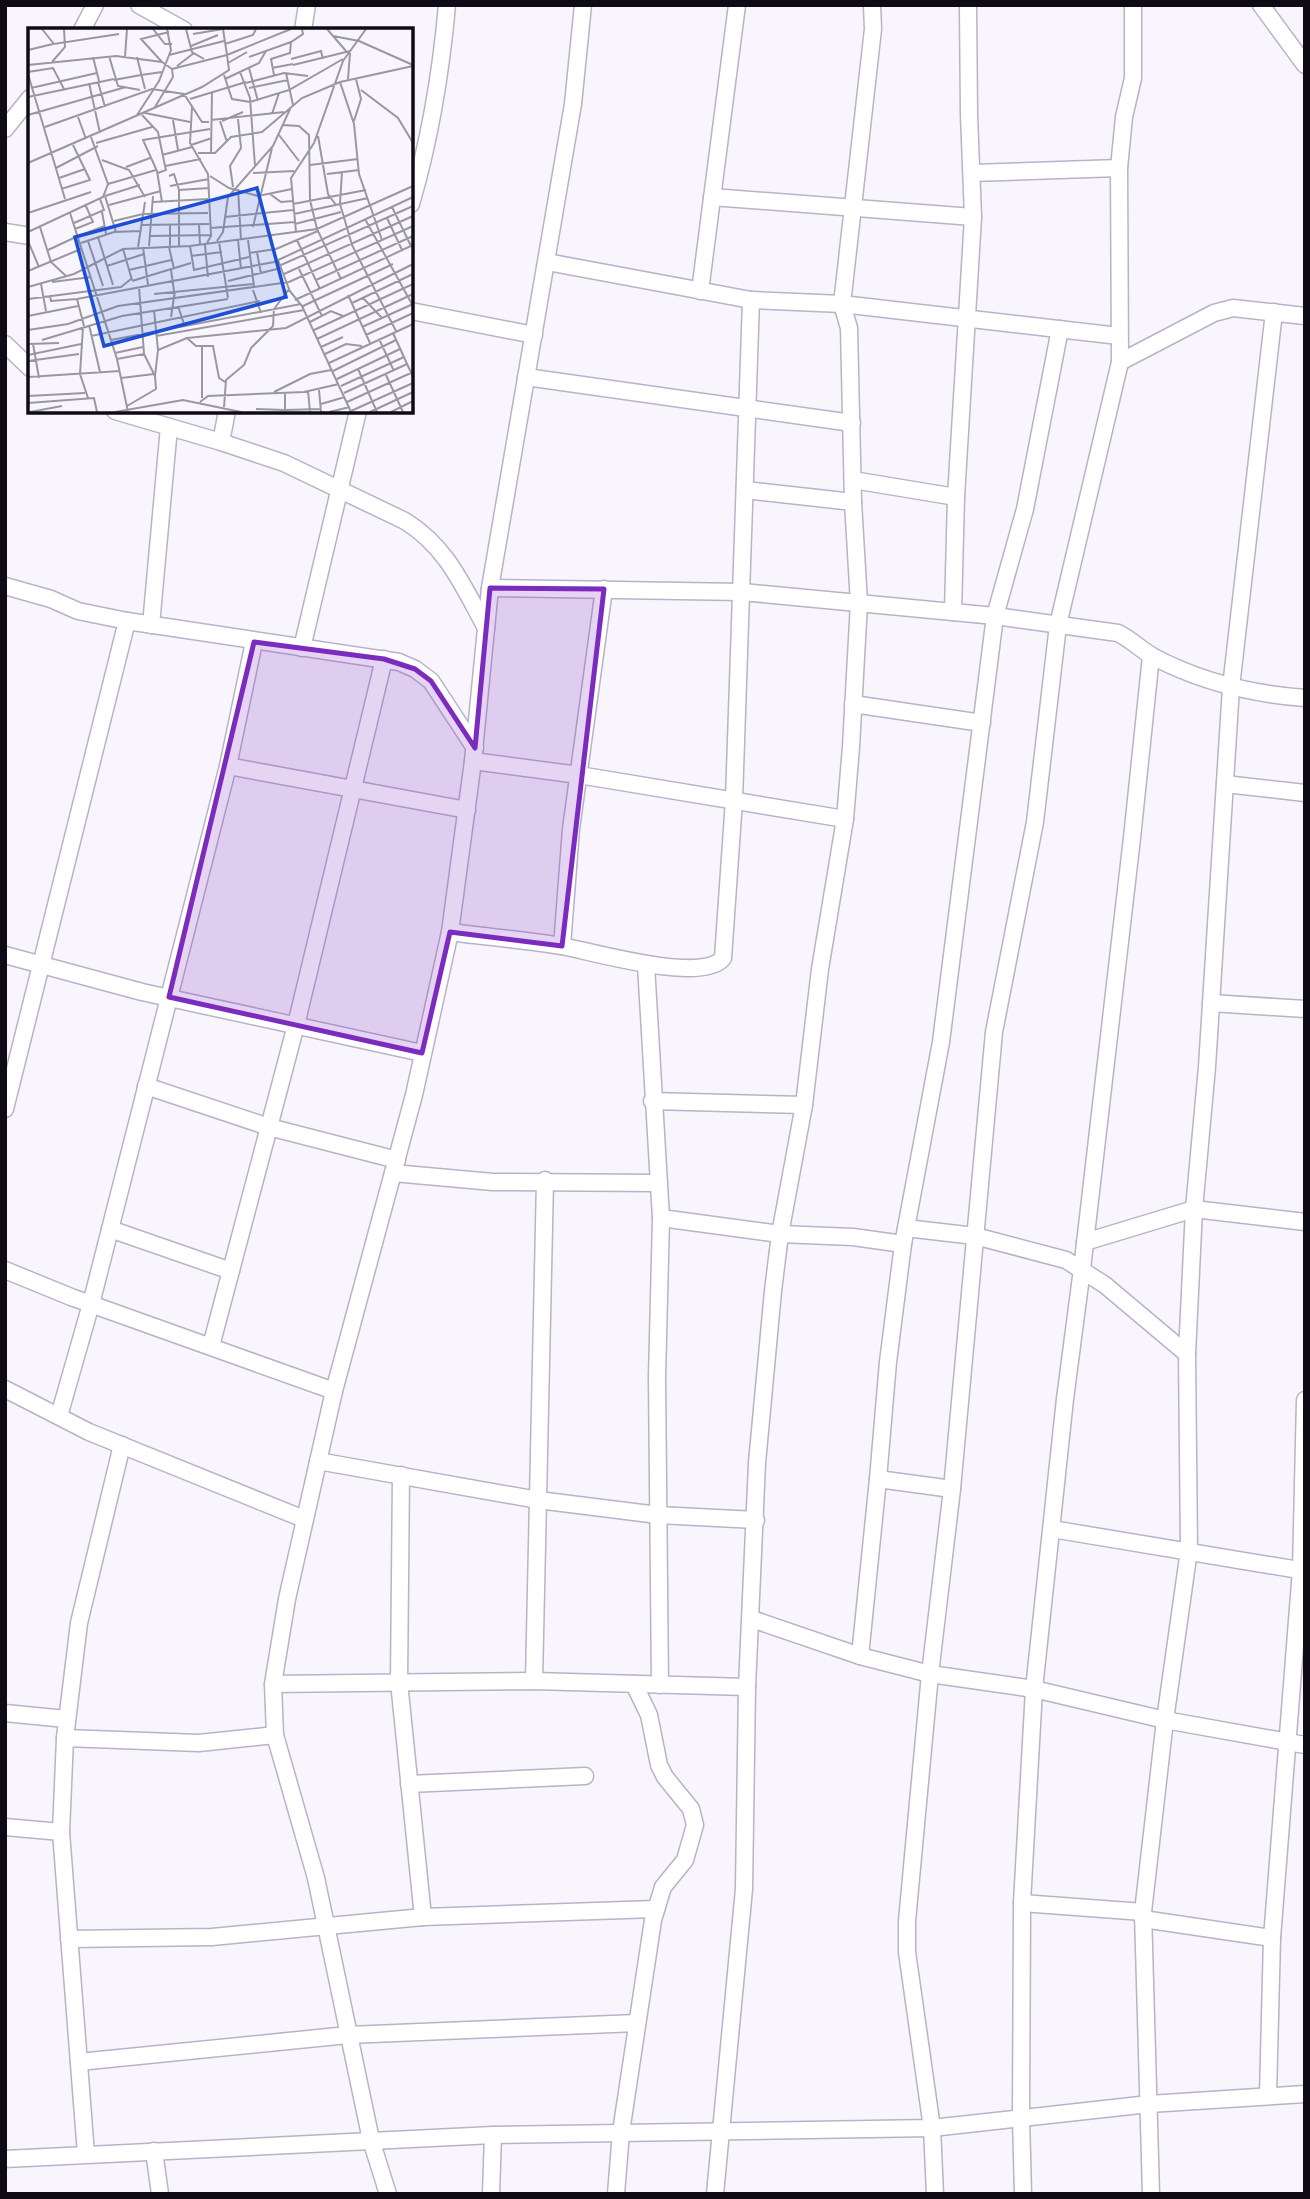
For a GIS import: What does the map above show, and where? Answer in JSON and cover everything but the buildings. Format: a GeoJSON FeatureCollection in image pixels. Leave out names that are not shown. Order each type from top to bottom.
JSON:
{"type":"FeatureCollection","features":[{"type":"Feature","properties":{"kind":"street"},"geometry":{"type":"LineString","coordinates":[[83,28],[95,5]]}},
{"type":"Feature","properties":{"kind":"street"},"geometry":{"type":"LineString","coordinates":[[139,5],[180,28]]}},
{"type":"Feature","properties":{"kind":"street"},"geometry":{"type":"LineString","coordinates":[[303,28],[307,5]]}},
{"type":"Feature","properties":{"kind":"street"},"geometry":{"type":"LineString","coordinates":[[413,189],[416,167],[441,71],[447,5]]}},
{"type":"Feature","properties":{"kind":"street"},"geometry":{"type":"LineString","coordinates":[[388,2194],[371,2140],[316,1878],[275,1735],[273,1684],[287,1599],[334,1391],[395,1167],[450,932],[474,754],[490,588],[573,104],[583,5]]}},
{"type":"Feature","properties":{"kind":"street"},"geometry":{"type":"LineString","coordinates":[[700,291],[737,5]]}},
{"type":"Feature","properties":{"kind":"street"},"geometry":{"type":"LineString","coordinates":[[715,2194],[744,1889],[747,1687],[757,1463],[780,1234],[804,1105],[820,969],[845,819],[859,603],[853,502],[849,328],[842,304],[873,29],[872,5]]}},
{"type":"Feature","properties":{"kind":"street"},"geometry":{"type":"LineString","coordinates":[[953,612],[956,497],[973,217],[968,5]]}},
{"type":"Feature","properties":{"kind":"street"},"geometry":{"type":"LineString","coordinates":[[935,2194],[932,2128],[907,1952],[907,1921],[930,1674],[952,1489],[994,1032],[1035,822],[1058,625],[1120,362],[1119,168],[1124,117],[1133,78],[1133,5]]}},
{"type":"Feature","properties":{"kind":"street"},"geometry":{"type":"LineString","coordinates":[[1261,5],[1298,60],[1305,65]]}},
{"type":"Feature","properties":{"kind":"street"},"geometry":{"type":"LineString","coordinates":[[5,129],[28,100]]}},
{"type":"Feature","properties":{"kind":"street"},"geometry":{"type":"LineString","coordinates":[[972,173],[1119,168]]}},
{"type":"Feature","properties":{"kind":"street"},"geometry":{"type":"LineString","coordinates":[[712,197],[973,217]]}},
{"type":"Feature","properties":{"kind":"street"},"geometry":{"type":"LineString","coordinates":[[5,232],[28,236]]}},
{"type":"Feature","properties":{"kind":"street"},"geometry":{"type":"LineString","coordinates":[[547,262],[751,300],[842,304],[1119,336]]}},
{"type":"Feature","properties":{"kind":"street"},"geometry":{"type":"LineString","coordinates":[[450,932],[562,946],[646,965],[707,967],[718,964],[723,958],[734,800],[751,300]]}},
{"type":"Feature","properties":{"kind":"street"},"geometry":{"type":"LineString","coordinates":[[1120,362],[1214,313],[1233,308],[1305,316]]}},
{"type":"Feature","properties":{"kind":"street"},"geometry":{"type":"LineString","coordinates":[[413,311],[534,335]]}},
{"type":"Feature","properties":{"kind":"street"},"geometry":{"type":"LineString","coordinates":[[1151,2194],[1143,1915],[1189,1550],[1187,1354],[1194,1209],[1211,1003],[1231,687],[1274,312]]}},
{"type":"Feature","properties":{"kind":"street"},"geometry":{"type":"LineString","coordinates":[[860,1656],[888,1362],[905,1236],[941,1042],[995,616],[1025,509],[1060,329]]}},
{"type":"Feature","properties":{"kind":"street"},"geometry":{"type":"LineString","coordinates":[[5,344],[28,366]]}},
{"type":"Feature","properties":{"kind":"street"},"geometry":{"type":"LineString","coordinates":[[526,377],[852,423]]}},
{"type":"Feature","properties":{"kind":"street"},"geometry":{"type":"LineString","coordinates":[[122,413],[284,463],[405,521],[423,532],[447,558],[486,628]]}},
{"type":"Feature","properties":{"kind":"street"},"geometry":{"type":"LineString","coordinates":[[221,442],[227,413]]}},
{"type":"Feature","properties":{"kind":"street"},"geometry":{"type":"LineString","coordinates":[[302,648],[358,413]]}},
{"type":"Feature","properties":{"kind":"street"},"geometry":{"type":"LineString","coordinates":[[151,625],[169,427]]}},
{"type":"Feature","properties":{"kind":"street"},"geometry":{"type":"LineString","coordinates":[[853,480],[956,497]]}},
{"type":"Feature","properties":{"kind":"street"},"geometry":{"type":"LineString","coordinates":[[745,490],[853,502]]}},
{"type":"Feature","properties":{"kind":"street"},"geometry":{"type":"LineString","coordinates":[[5,586],[51,599],[78,611],[127,621],[254,642],[384,659],[415,669],[431,681],[474,754],[579,775],[845,819]]}},
{"type":"Feature","properties":{"kind":"street"},"geometry":{"type":"LineString","coordinates":[[490,588],[742,592],[995,616],[1118,633],[1135,642],[1151,656],[1191,674],[1264,695],[1305,698]]}},
{"type":"Feature","properties":{"kind":"street"},"geometry":{"type":"LineString","coordinates":[[562,946],[571,829],[604,589]]}},
{"type":"Feature","properties":{"kind":"street"},"geometry":{"type":"LineString","coordinates":[[5,1109],[127,621]]}},
{"type":"Feature","properties":{"kind":"street"},"geometry":{"type":"LineString","coordinates":[[59,1416],[91,1304],[228,766],[254,642]]}},
{"type":"Feature","properties":{"kind":"street"},"geometry":{"type":"LineString","coordinates":[[1023,2194],[1022,1903],[1034,1689],[1151,656]]}},
{"type":"Feature","properties":{"kind":"street"},"geometry":{"type":"LineString","coordinates":[[211,1346],[296,1025],[384,659]]}},
{"type":"Feature","properties":{"kind":"street"},"geometry":{"type":"LineString","coordinates":[[853,704],[982,723]]}},
{"type":"Feature","properties":{"kind":"street"},"geometry":{"type":"LineString","coordinates":[[228,766],[467,810]]}},
{"type":"Feature","properties":{"kind":"street"},"geometry":{"type":"LineString","coordinates":[[1225,784],[1305,793]]}},
{"type":"Feature","properties":{"kind":"street"},"geometry":{"type":"LineString","coordinates":[[5,955],[120,986],[422,1053]]}},
{"type":"Feature","properties":{"kind":"street"},"geometry":{"type":"LineString","coordinates":[[646,965],[661,1218],[657,1378],[660,1685]]}},
{"type":"Feature","properties":{"kind":"street"},"geometry":{"type":"LineString","coordinates":[[1211,1003],[1305,1009]]}},
{"type":"Feature","properties":{"kind":"street"},"geometry":{"type":"LineString","coordinates":[[146,1086],[395,1167],[493,1182],[545,1180],[659,1183]]}},
{"type":"Feature","properties":{"kind":"street"},"geometry":{"type":"LineString","coordinates":[[652,1101],[804,1105]]}},
{"type":"Feature","properties":{"kind":"street"},"geometry":{"type":"LineString","coordinates":[[534,1681],[545,1180]]}},
{"type":"Feature","properties":{"kind":"street"},"geometry":{"type":"LineString","coordinates":[[1085,1242],[1194,1209],[1305,1222]]}},
{"type":"Feature","properties":{"kind":"street"},"geometry":{"type":"LineString","coordinates":[[661,1218],[780,1234],[853,1237],[975,1236],[1045,1253],[1066,1260],[1105,1285],[1187,1354]]}},
{"type":"Feature","properties":{"kind":"street"},"geometry":{"type":"LineString","coordinates":[[110,1229],[230,1271]]}},
{"type":"Feature","properties":{"kind":"street"},"geometry":{"type":"LineString","coordinates":[[5,1270],[91,1304],[334,1391]]}},
{"type":"Feature","properties":{"kind":"street"},"geometry":{"type":"LineString","coordinates":[[5,1389],[122,1445],[304,1519]]}},
{"type":"Feature","properties":{"kind":"street"},"geometry":{"type":"LineString","coordinates":[[1268,2095],[1272,1938],[1303,1571],[1305,1399]]}},
{"type":"Feature","properties":{"kind":"street"},"geometry":{"type":"LineString","coordinates":[[86,2154],[61,1832],[65,1738],[79,1623],[122,1445]]}},
{"type":"Feature","properties":{"kind":"street"},"geometry":{"type":"LineString","coordinates":[[318,1461],[538,1500],[658,1515],[756,1520]]}},
{"type":"Feature","properties":{"kind":"street"},"geometry":{"type":"LineString","coordinates":[[401,1475],[399,1682],[423,1917]]}},
{"type":"Feature","properties":{"kind":"street"},"geometry":{"type":"LineString","coordinates":[[878,1479],[952,1489]]}},
{"type":"Feature","properties":{"kind":"street"},"geometry":{"type":"LineString","coordinates":[[1052,1529],[1303,1571]]}},
{"type":"Feature","properties":{"kind":"street"},"geometry":{"type":"LineString","coordinates":[[752,1619],[860,1656],[930,1674],[1034,1689],[1166,1720],[1305,1745]]}},
{"type":"Feature","properties":{"kind":"street"},"geometry":{"type":"LineString","coordinates":[[273,1684],[534,1681],[747,1687]]}},
{"type":"Feature","properties":{"kind":"street"},"geometry":{"type":"LineString","coordinates":[[616,2194],[621,2132],[655,1909],[663,1887],[685,1860],[695,1825],[691,1809],[665,1777],[659,1765],[649,1716],[634,1685]]}},
{"type":"Feature","properties":{"kind":"street"},"geometry":{"type":"LineString","coordinates":[[5,1713],[66,1719]]}},
{"type":"Feature","properties":{"kind":"street"},"geometry":{"type":"LineString","coordinates":[[65,1738],[199,1743],[275,1735]]}},
{"type":"Feature","properties":{"kind":"street"},"geometry":{"type":"LineString","coordinates":[[409,1784],[584,1776]]}},
{"type":"Feature","properties":{"kind":"street"},"geometry":{"type":"LineString","coordinates":[[5,1827],[61,1832]]}},
{"type":"Feature","properties":{"kind":"street"},"geometry":{"type":"LineString","coordinates":[[1022,1903],[1143,1915],[1272,1938]]}},
{"type":"Feature","properties":{"kind":"street"},"geometry":{"type":"LineString","coordinates":[[69,1939],[212,1937],[423,1917],[655,1909]]}},
{"type":"Feature","properties":{"kind":"street"},"geometry":{"type":"LineString","coordinates":[[79,2062],[348,2035],[638,2022]]}},
{"type":"Feature","properties":{"kind":"street"},"geometry":{"type":"LineString","coordinates":[[5,2159],[493,2135],[932,2128],[1149,2104],[1305,2094]]}},
{"type":"Feature","properties":{"kind":"street"},"geometry":{"type":"LineString","coordinates":[[491,2194],[493,2135]]}},
{"type":"Feature","properties":{"kind":"street"},"geometry":{"type":"LineString","coordinates":[[154,2151],[160,2194]]}},
{"type":"Feature","properties":{"kind":"highlighted area"},"geometry":{"type":"Polygon","coordinates":[[[490,588],[604,589],[562,946],[450,932],[422,1053],[169,997],[254,642],[384,659],[415,669],[431,681],[475,748],[490,588]]]}}]}
